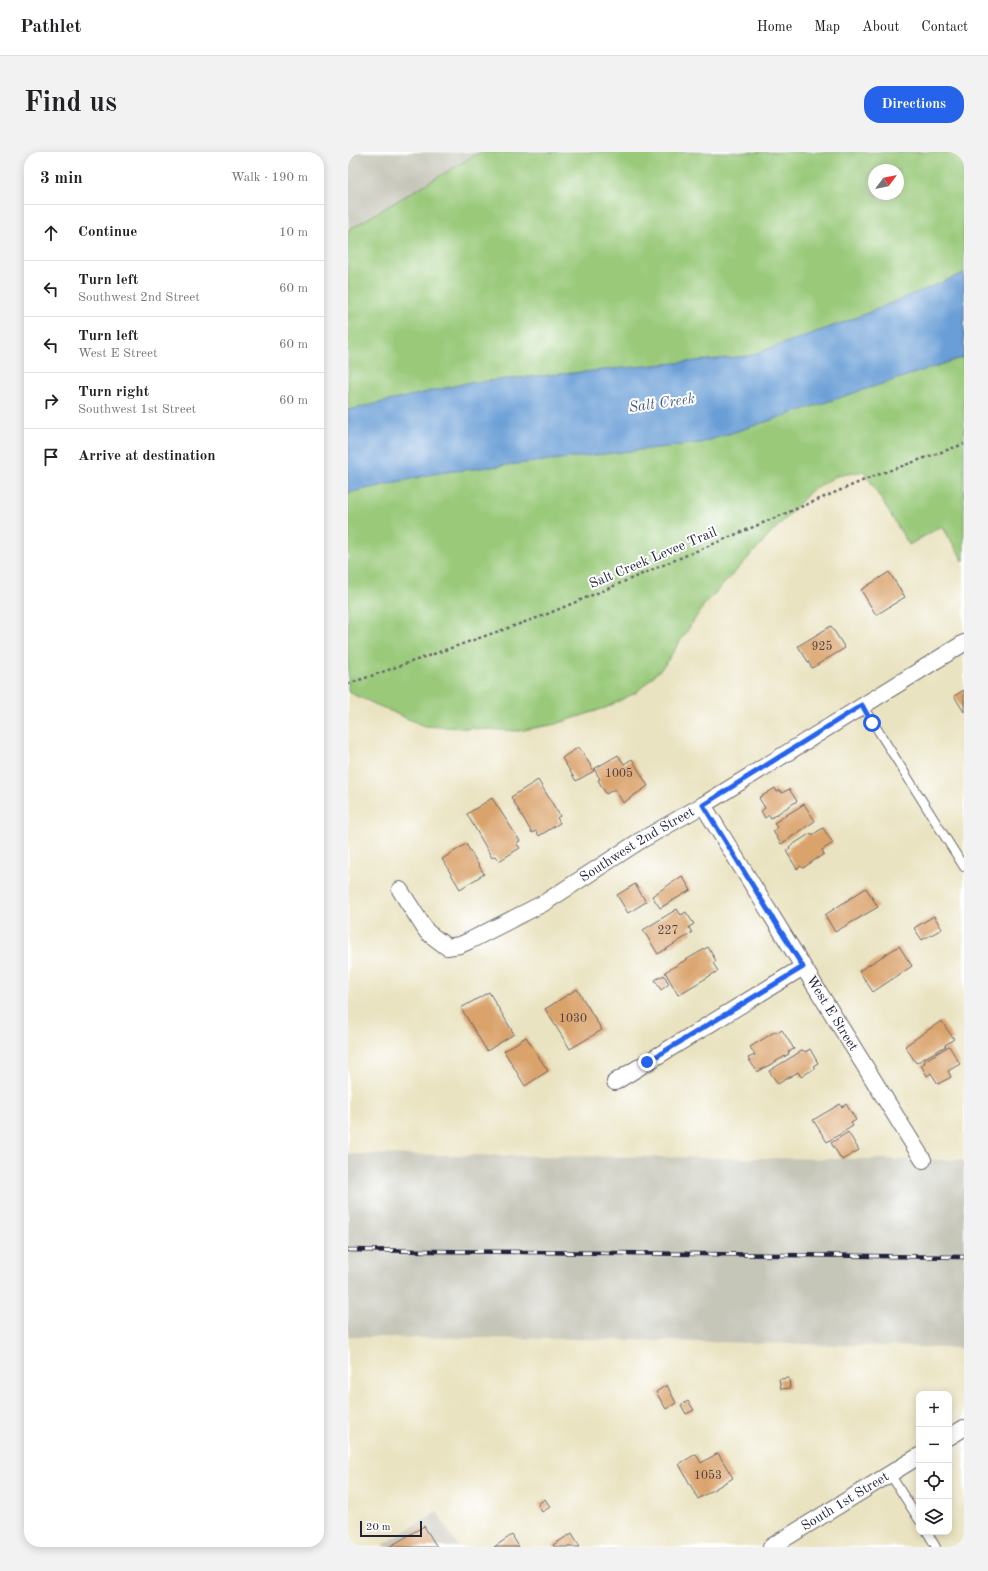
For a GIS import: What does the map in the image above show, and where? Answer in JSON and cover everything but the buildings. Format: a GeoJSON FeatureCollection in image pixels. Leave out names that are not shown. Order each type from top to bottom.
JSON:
{"type":"FeatureCollection","features":[{"type":"Feature","properties":{"kind":"street","name":"Southwest 2nd Street"},"geometry":{"type":"LineString","coordinates":[[400,890],[427,932],[447,947],[460,945],[518,918],[638,842],[703,805],[964,643]]}},
{"type":"Feature","properties":{"kind":"street","name":"West E Street"},"geometry":{"type":"LineString","coordinates":[[703,805],[923,1160]]}},
{"type":"Feature","properties":{"kind":"street"},"geometry":{"type":"LineString","coordinates":[[615,1082],[803,967]]}},
{"type":"Feature","properties":{"kind":"street"},"geometry":{"type":"LineString","coordinates":[[952,1435],[964,1428]]}},
{"type":"Feature","properties":{"kind":"street","name":"South 1st Street"},"geometry":{"type":"LineString","coordinates":[[771,1547],[916,1458]]}},
{"type":"Feature","properties":{"kind":"lane"},"geometry":{"type":"LineString","coordinates":[[862,705],[964,867]]}},
{"type":"Feature","properties":{"kind":"lane"},"geometry":{"type":"LineString","coordinates":[[890,1474],[916,1515]]}},
{"type":"Feature","properties":{"kind":"lane"},"geometry":{"type":"LineString","coordinates":[[929,1535],[936,1547]]}},
{"type":"Feature","properties":{"kind":"path","name":"Salt Creek Levee Trail"},"geometry":{"type":"LineString","coordinates":[[348,684],[544,615],[874,476],[964,444]]}},
{"type":"Feature","properties":{"kind":"shaded area"},"geometry":{"type":"Polygon","coordinates":[[[348,152],[480,152],[348,230],[348,152]]]}},
{"type":"Feature","properties":{"kind":"shaded area"},"geometry":{"type":"Polygon","coordinates":[[[348,1154],[964,1160],[964,1348],[581,1339],[348,1337],[348,1154]]]}},
{"type":"Feature","properties":{"kind":"shaded area"},"geometry":{"type":"Polygon","coordinates":[[[437,1512],[458,1547],[384,1547],[383,1545],[437,1512]]]}},
{"type":"Feature","properties":{"kind":"green space"},"geometry":{"type":"Polygon","coordinates":[[[480,152],[964,152],[964,562],[942,526],[909,545],[864,471],[836,476],[811,491],[704,605],[664,666],[637,692],[605,708],[556,724],[518,731],[424,726],[348,692],[348,230],[480,152]]]}},
{"type":"Feature","properties":{"kind":"water","name":"Salt Creek"},"geometry":{"type":"Polygon","coordinates":[[[964,273],[964,357],[701,443],[438,473],[348,493],[348,410],[467,383],[748,356],[850,320],[964,273]]]}},
{"type":"Feature","properties":{"kind":"railway"},"geometry":{"type":"LineString","coordinates":[[348,1250],[964,1257]]}},
{"type":"Feature","properties":{"kind":"route"},"geometry":{"type":"LineString","coordinates":[[647,1062],[803,967],[703,805],[862,705],[872,723]]}}]}
